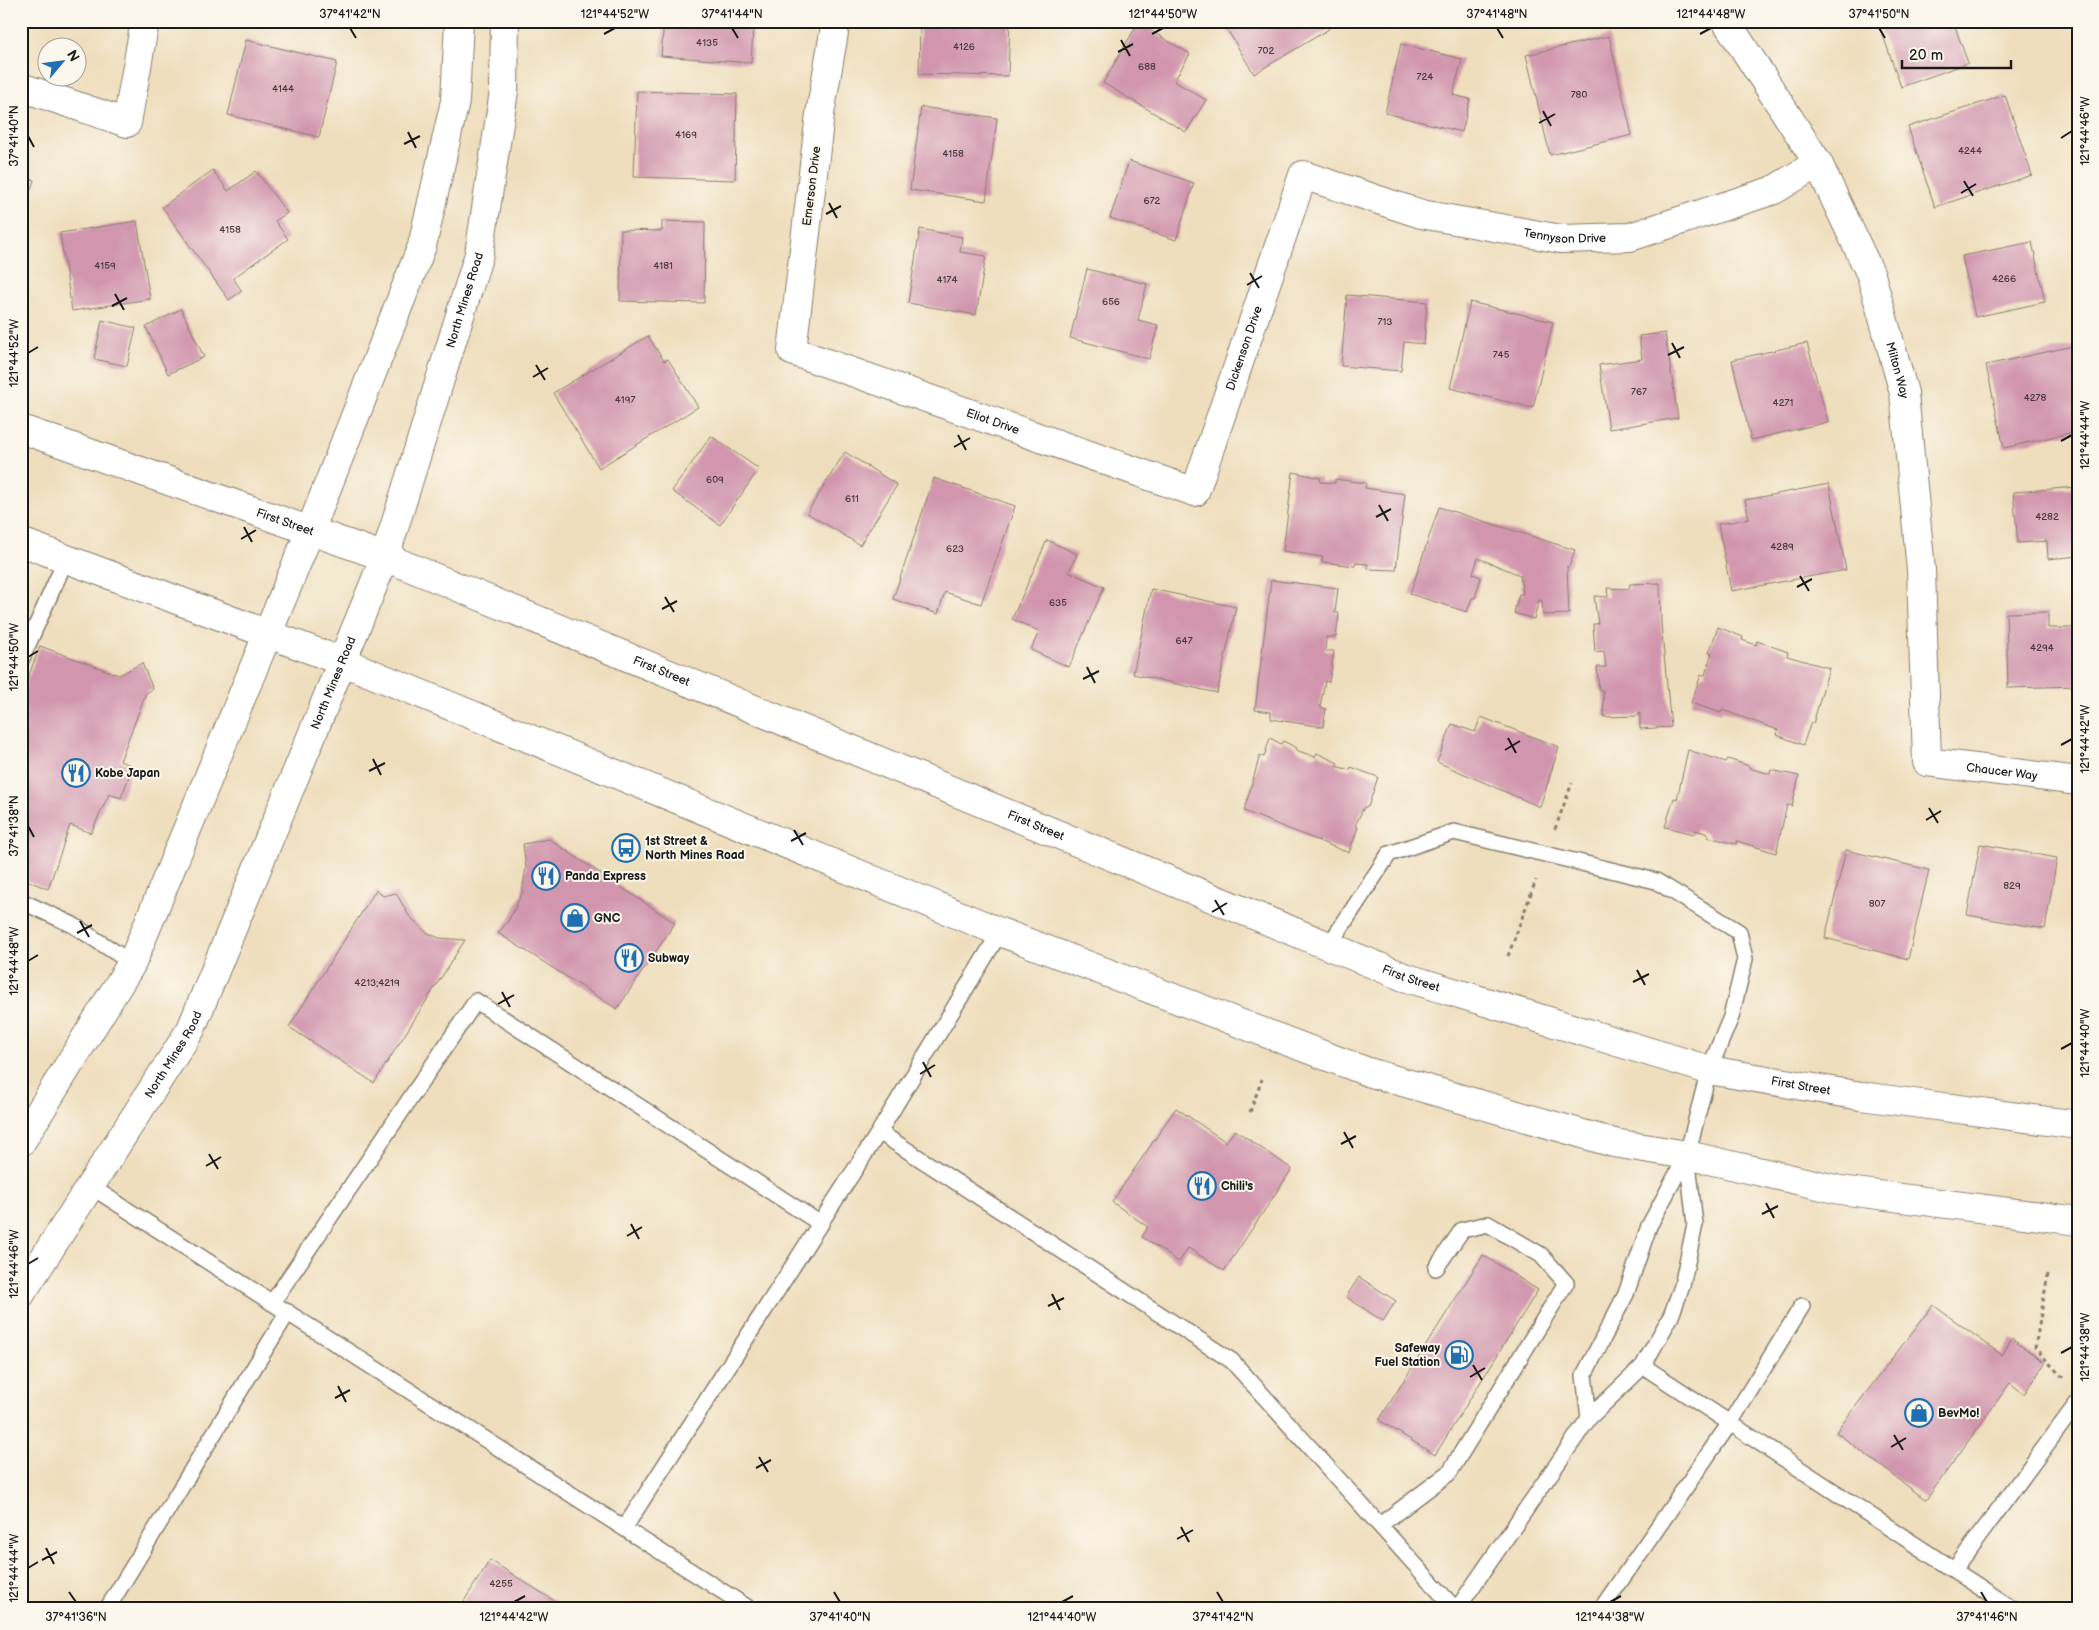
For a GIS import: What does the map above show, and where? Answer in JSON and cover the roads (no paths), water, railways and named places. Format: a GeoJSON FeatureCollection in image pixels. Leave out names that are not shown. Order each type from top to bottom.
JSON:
{"type":"FeatureCollection","features":[{"type":"Feature","properties":{"kind":"main road"},"geometry":{"type":"LineString","coordinates":[[21,87],[126,123],[145,21]]}},
{"type":"Feature","properties":{"kind":"main road"},"geometry":{"type":"LineString","coordinates":[[21,1142],[132,963],[310,530],[422,246],[455,101],[459,21]]}},
{"type":"Feature","properties":{"kind":"main road","name":"North Mines Road"},"geometry":{"type":"LineString","coordinates":[[21,1294],[191,1029],[385,558],[480,254],[504,91],[505,21]]}},
{"type":"Feature","properties":{"kind":"main road","name":"Emerson Drive"},"geometry":{"type":"LineString","coordinates":[[792,351],[820,114],[836,21]]}},
{"type":"Feature","properties":{"kind":"main road","name":"Milton Way"},"geometry":{"type":"LineString","coordinates":[[1726,21],[1818,163],[1871,275],[1904,393],[1921,570],[1927,762]]}},
{"type":"Feature","properties":{"kind":"main road","name":"Tennyson Drive"},"geometry":{"type":"LineString","coordinates":[[1303,175],[1421,214],[1561,239],[1630,237],[1774,190],[1818,163]]}},
{"type":"Feature","properties":{"kind":"main road","name":"Dickenson Drive"},"geometry":{"type":"LineString","coordinates":[[1196,492],[1303,175]]}},
{"type":"Feature","properties":{"kind":"main road","name":"Eliot Drive"},"geometry":{"type":"LineString","coordinates":[[792,351],[1196,492]]}},
{"type":"Feature","properties":{"kind":"main road","name":"First Street"},"geometry":{"type":"LineString","coordinates":[[21,429],[385,558],[1404,977],[1709,1070],[1861,1096],[2078,1125]]}},
{"type":"Feature","properties":{"kind":"main road"},"geometry":{"type":"LineString","coordinates":[[21,542],[341,661],[1000,932],[1368,1072],[1614,1143],[1686,1156],[1840,1190],[2078,1221]]}},
{"type":"Feature","properties":{"kind":"main road","name":"Chaucer Way"},"geometry":{"type":"LineString","coordinates":[[1927,762],[2078,781]]}},
{"type":"Feature","properties":{"kind":"lane"},"geometry":{"type":"LineString","coordinates":[[21,660],[66,559]]}},
{"type":"Feature","properties":{"kind":"lane"},"geometry":{"type":"LineString","coordinates":[[1328,946],[1389,854],[1454,832],[1656,881],[1739,932],[1745,959],[1731,1017],[1709,1070],[1686,1156],[1649,1226],[1626,1294],[1584,1375],[1589,1418]]}},
{"type":"Feature","properties":{"kind":"lane"},"geometry":{"type":"LineString","coordinates":[[21,901],[73,925],[132,963]]}},
{"type":"Feature","properties":{"kind":"lane"},"geometry":{"type":"LineString","coordinates":[[625,1527],[879,1132],[1000,932]]}},
{"type":"Feature","properties":{"kind":"lane"},"geometry":{"type":"LineString","coordinates":[[272,1303],[476,1001],[821,1224]]}},
{"type":"Feature","properties":{"kind":"lane"},"geometry":{"type":"LineString","coordinates":[[879,1132],[1232,1361],[1456,1609],[1589,1418],[1643,1366],[1671,1316],[1682,1286],[1695,1224],[1686,1156]]}},
{"type":"Feature","properties":{"kind":"lane"},"geometry":{"type":"LineString","coordinates":[[90,1186],[625,1527],[750,1609]]}},
{"type":"Feature","properties":{"kind":"lane"},"geometry":{"type":"LineString","coordinates":[[1380,1525],[1450,1473],[1566,1284],[1541,1255],[1488,1224],[1462,1230],[1436,1268]]}},
{"type":"Feature","properties":{"kind":"lane"},"geometry":{"type":"LineString","coordinates":[[1601,1609],[1730,1423],[1802,1306]]}},
{"type":"Feature","properties":{"kind":"lane"},"geometry":{"type":"LineString","coordinates":[[106,1609],[288,1312]]}},
{"type":"Feature","properties":{"kind":"lane"},"geometry":{"type":"LineString","coordinates":[[1643,1366],[2013,1609]]}},
{"type":"Feature","properties":{"kind":"lane"},"geometry":{"type":"LineString","coordinates":[[1954,1570],[2078,1402]]}},
{"type":"Feature","properties":{"kind":"place","name":"Kobe Japan"},"geometry":{"type":"Point","coordinates":[76,773]}},
{"type":"Feature","properties":{"kind":"place","name":"1st Street & North Mines Road"},"geometry":{"type":"Point","coordinates":[626,848]}},
{"type":"Feature","properties":{"kind":"place","name":"Panda Express"},"geometry":{"type":"Point","coordinates":[546,876]}},
{"type":"Feature","properties":{"kind":"place","name":"GNC"},"geometry":{"type":"Point","coordinates":[575,918]}},
{"type":"Feature","properties":{"kind":"place","name":"Subway"},"geometry":{"type":"Point","coordinates":[629,958]}},
{"type":"Feature","properties":{"kind":"place","name":"Chili's"},"geometry":{"type":"Point","coordinates":[1202,1186]}},
{"type":"Feature","properties":{"kind":"place","name":"Safeway Fuel Station"},"geometry":{"type":"Point","coordinates":[1459,1355]}},
{"type":"Feature","properties":{"kind":"place","name":"BevMo!"},"geometry":{"type":"Point","coordinates":[1919,1413]}}]}
